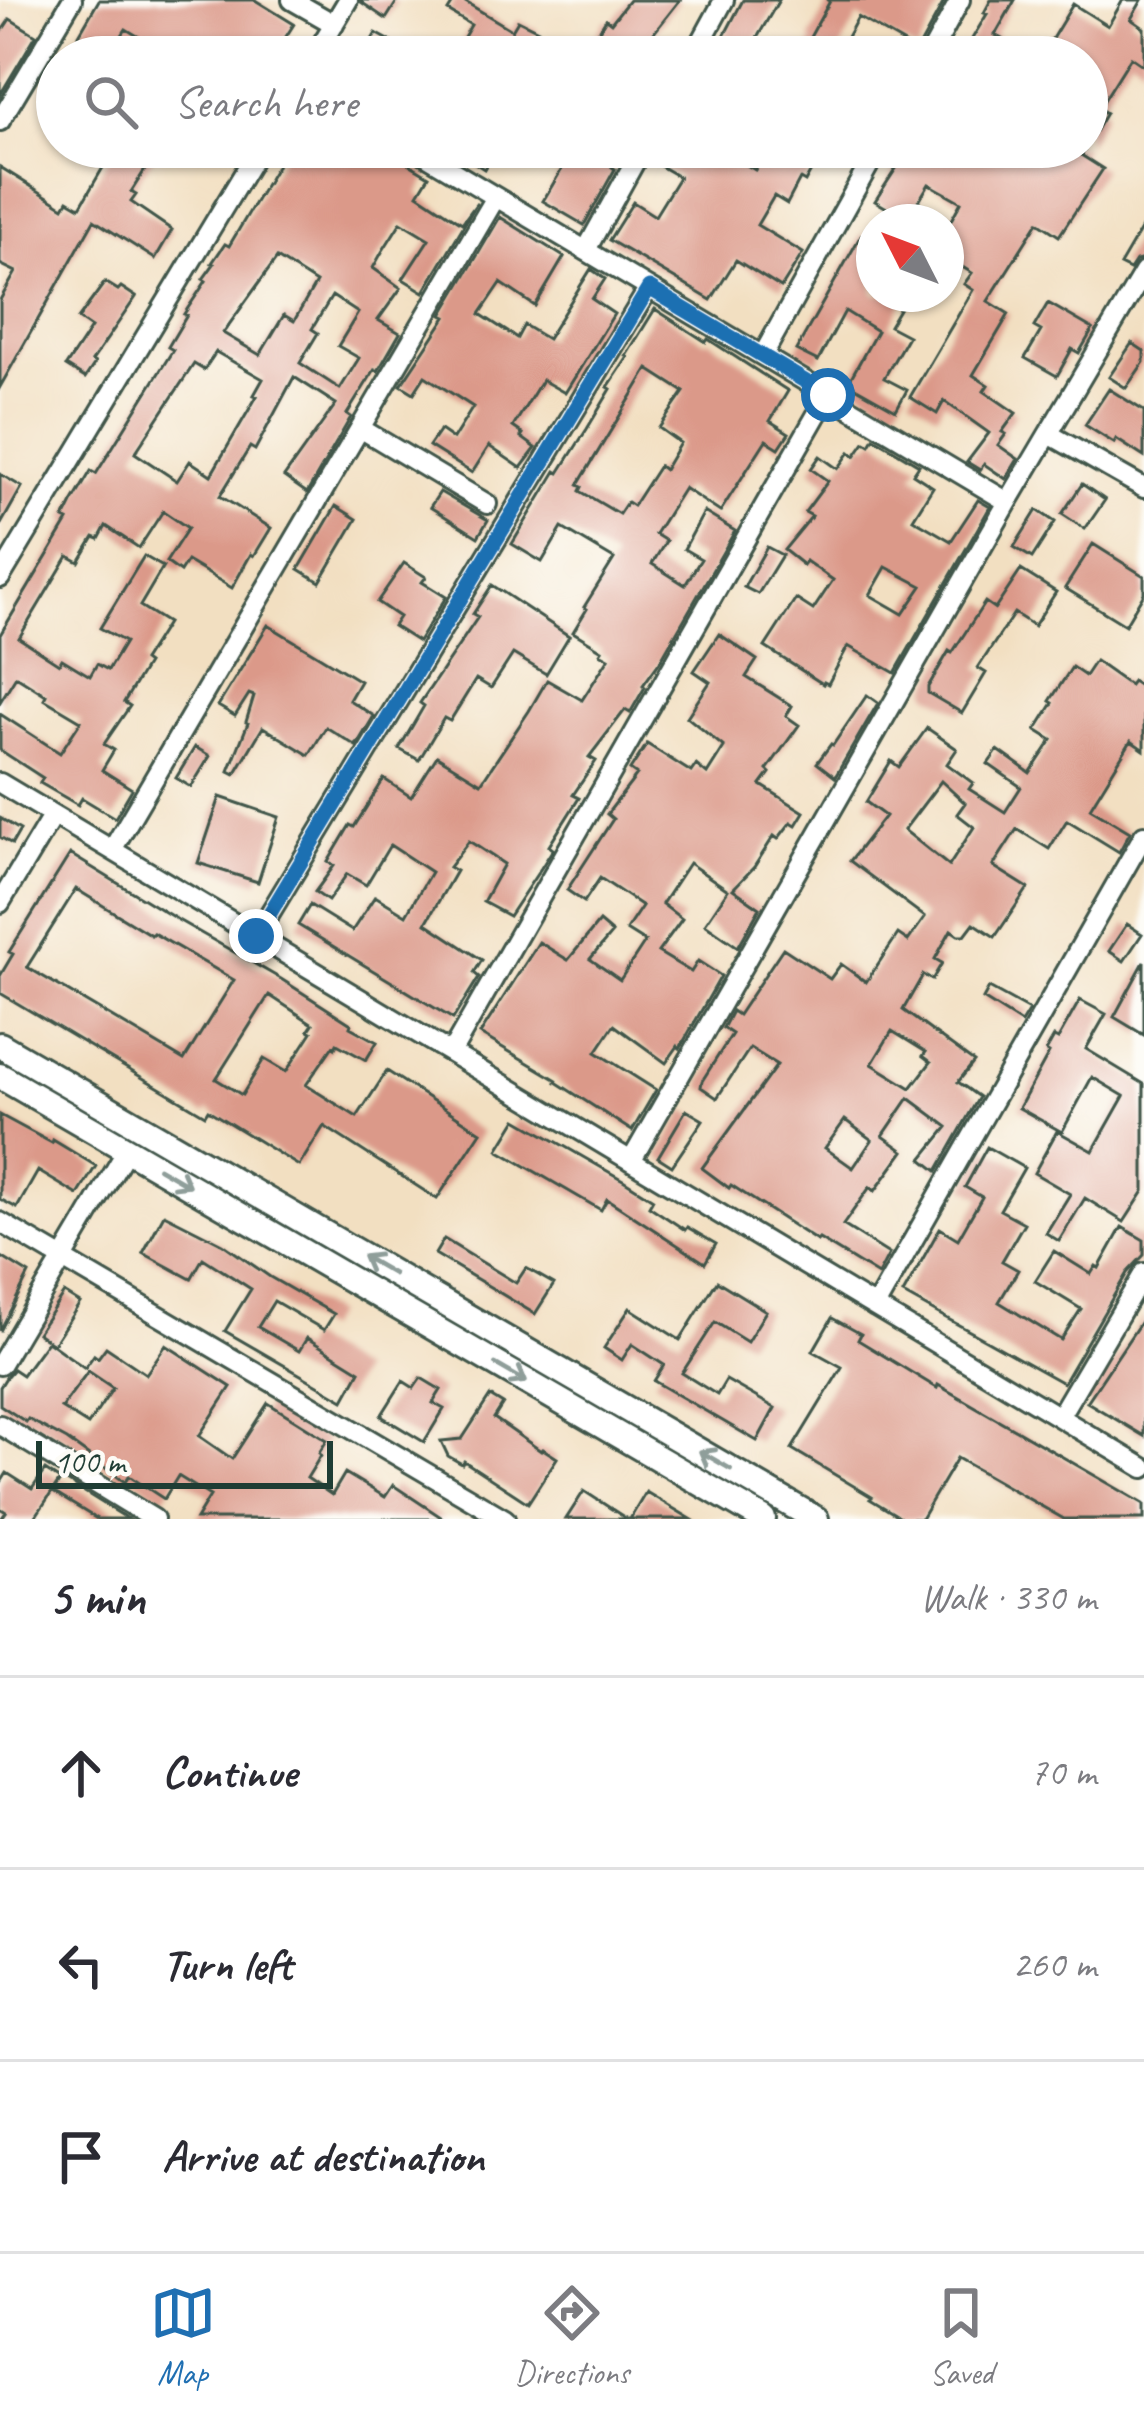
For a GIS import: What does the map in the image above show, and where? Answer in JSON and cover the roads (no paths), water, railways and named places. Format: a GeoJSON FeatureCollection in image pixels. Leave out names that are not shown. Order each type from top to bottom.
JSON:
{"type":"FeatureCollection","features":[{"type":"Feature","properties":{"kind":"main road"},"geometry":{"type":"LineString","coordinates":[[0,1046],[816,1519]]}},
{"type":"Feature","properties":{"kind":"main road"},"geometry":{"type":"LineString","coordinates":[[0,1076],[763,1519]]}},
{"type":"Feature","properties":{"kind":"street"},"geometry":{"type":"LineString","coordinates":[[51,36],[72,0]]}},
{"type":"Feature","properties":{"kind":"street"},"geometry":{"type":"LineString","coordinates":[[292,0],[334,24]]}},
{"type":"Feature","properties":{"kind":"street"},"geometry":{"type":"LineString","coordinates":[[327,36],[348,0]]}},
{"type":"Feature","properties":{"kind":"street"},"geometry":{"type":"LineString","coordinates":[[704,36],[724,0]]}},
{"type":"Feature","properties":{"kind":"street"},"geometry":{"type":"LineString","coordinates":[[940,36],[960,0]]}},
{"type":"Feature","properties":{"kind":"street"},"geometry":{"type":"LineString","coordinates":[[0,122],[36,61]]}},
{"type":"Feature","properties":{"kind":"street"},"geometry":{"type":"LineString","coordinates":[[0,578],[247,168]]}},
{"type":"Feature","properties":{"kind":"street"},"geometry":{"type":"LineString","coordinates":[[447,168],[1008,502]]}},
{"type":"Feature","properties":{"kind":"street"},"geometry":{"type":"LineString","coordinates":[[586,250],[631,168]]}},
{"type":"Feature","properties":{"kind":"street"},"geometry":{"type":"LineString","coordinates":[[763,355],[867,168]]}},
{"type":"Feature","properties":{"kind":"street"},"geometry":{"type":"LineString","coordinates":[[112,850],[496,197]]}},
{"type":"Feature","properties":{"kind":"street"},"geometry":{"type":"LineString","coordinates":[[632,1161],[1144,272]]}},
{"type":"Feature","properties":{"kind":"street"},"geometry":{"type":"LineString","coordinates":[[256,936],[649,288]]}},
{"type":"Feature","properties":{"kind":"street"},"geometry":{"type":"LineString","coordinates":[[451,1053],[828,395]]}},
{"type":"Feature","properties":{"kind":"street"},"geometry":{"type":"LineString","coordinates":[[360,428],[487,504]]}},
{"type":"Feature","properties":{"kind":"street"},"geometry":{"type":"LineString","coordinates":[[1049,434],[1144,488]]}},
{"type":"Feature","properties":{"kind":"street"},"geometry":{"type":"LineString","coordinates":[[0,783],[1144,1468]]}},
{"type":"Feature","properties":{"kind":"street"},"geometry":{"type":"LineString","coordinates":[[0,903],[53,815]]}},
{"type":"Feature","properties":{"kind":"street"},"geometry":{"type":"LineString","coordinates":[[875,1307],[1144,836]]}},
{"type":"Feature","properties":{"kind":"street"},"geometry":{"type":"LineString","coordinates":[[0,1365],[127,1150]]}},
{"type":"Feature","properties":{"kind":"street"},"geometry":{"type":"LineString","coordinates":[[0,1222],[505,1519]]}},
{"type":"Feature","properties":{"kind":"street"},"geometry":{"type":"LineString","coordinates":[[1059,1417],[1144,1273]]}},
{"type":"Feature","properties":{"kind":"street"},"geometry":{"type":"LineString","coordinates":[[0,1425],[149,1518]]}}]}
